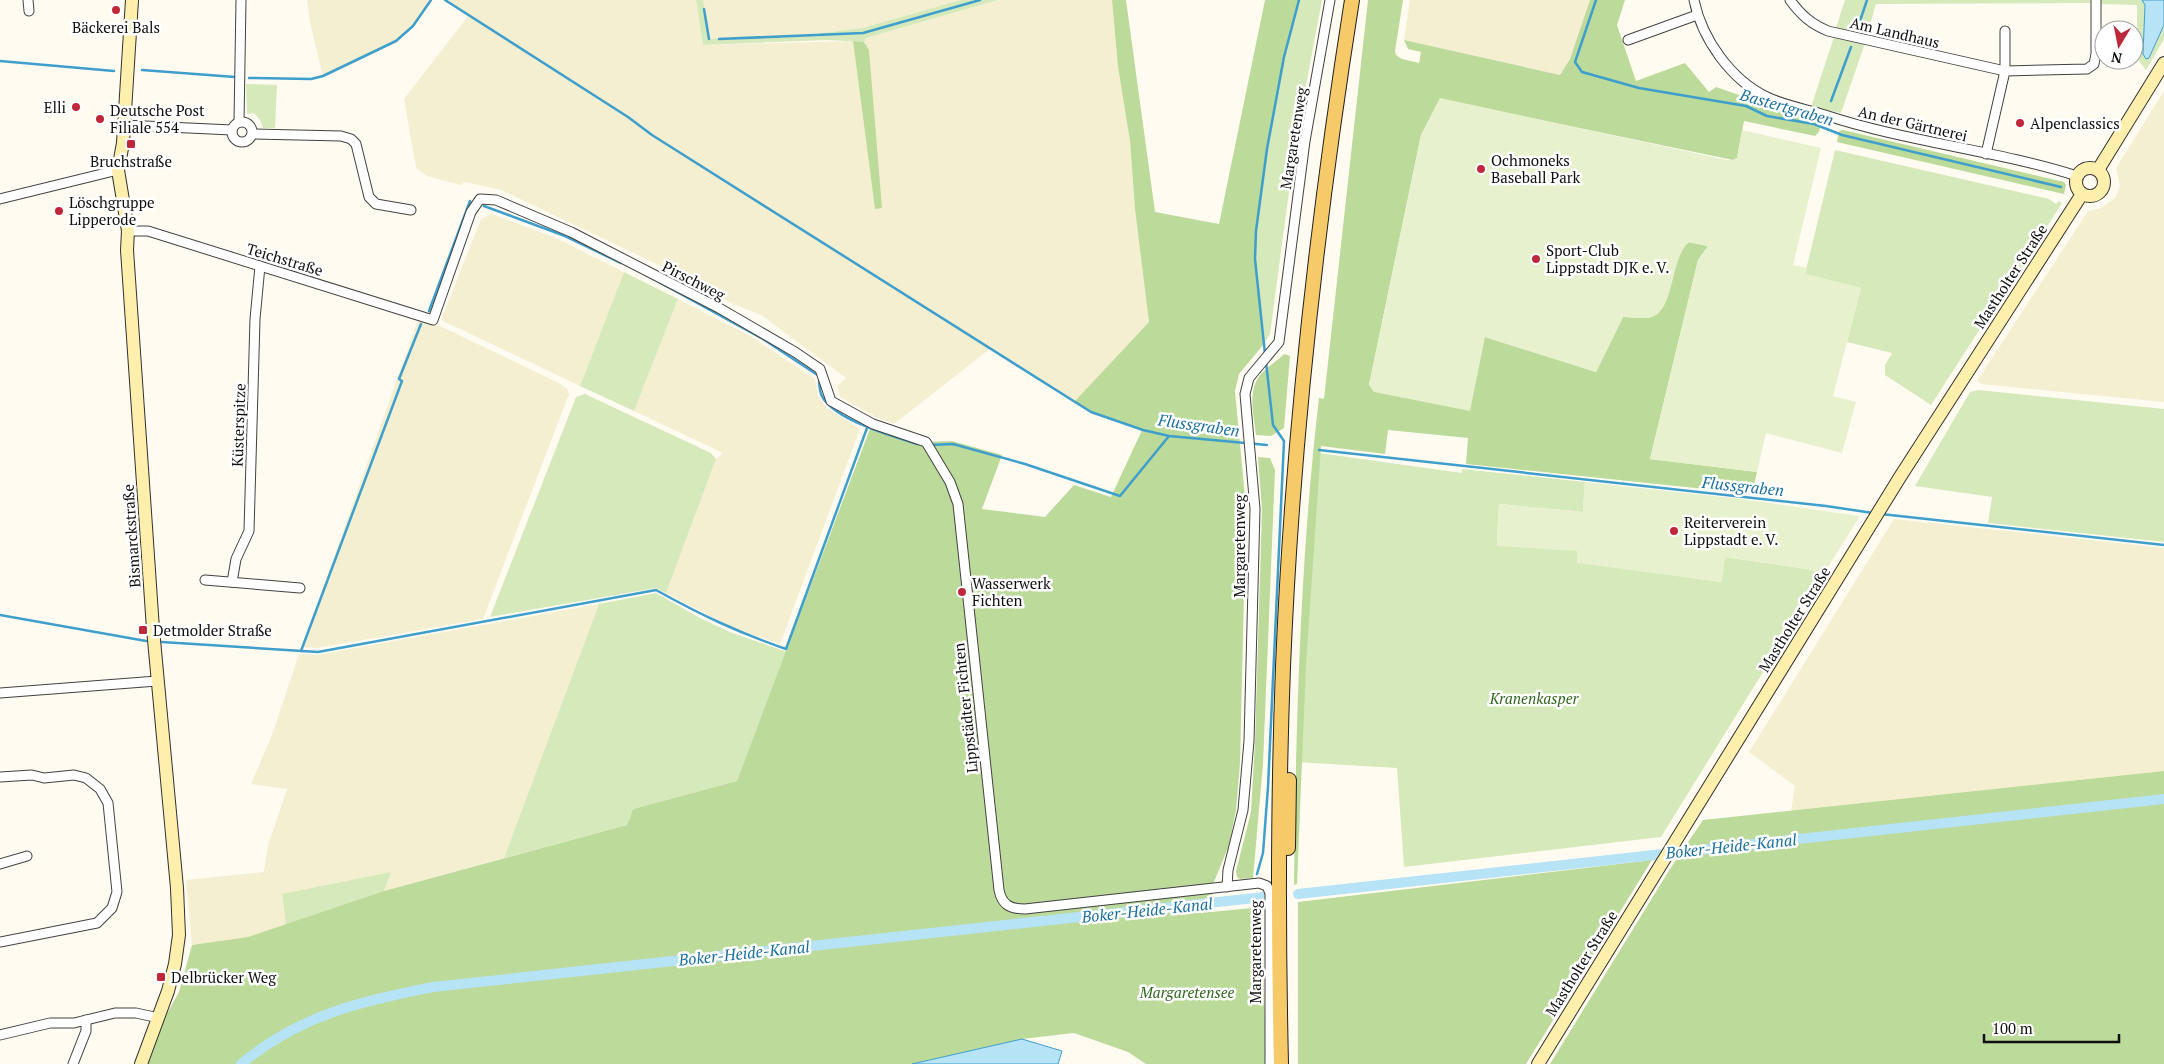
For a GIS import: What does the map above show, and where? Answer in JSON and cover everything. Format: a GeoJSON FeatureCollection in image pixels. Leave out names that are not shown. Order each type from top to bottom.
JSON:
{"type":"FeatureCollection","features":[{"type":"Feature","properties":{"kind":"main road"},"geometry":{"type":"LineString","coordinates":[[1281,1064],[1278,821],[1283,665],[1295,469],[1322,205],[1352,0]]}},
{"type":"Feature","properties":{"kind":"main road"},"geometry":{"type":"LineString","coordinates":[[1290,1064],[1288,947],[1289,765],[1292,665],[1304,469],[1331,206],[1362,0]]}},
{"type":"Feature","properties":{"kind":"street"},"geometry":{"type":"LineString","coordinates":[[28,0],[28,11]]}},
{"type":"Feature","properties":{"kind":"street","name":"Bismarckstraße"},"geometry":{"type":"LineString","coordinates":[[132,0],[124,125],[118,170],[128,231],[127,250],[157,682],[177,888],[179,935],[172,980],[141,1064]]}},
{"type":"Feature","properties":{"kind":"street"},"geometry":{"type":"LineString","coordinates":[[232,130],[239,122],[241,0]]}},
{"type":"Feature","properties":{"kind":"street","name":"Margaretenweg"},"geometry":{"type":"LineString","coordinates":[[1270,1064],[1270,893],[1267,886],[1259,883],[1227,887],[1228,870],[1243,810],[1249,741],[1255,509],[1245,394],[1249,378],[1257,366],[1270,355],[1279,342],[1305,141],[1330,0]]}},
{"type":"Feature","properties":{"kind":"street","name":"An der Gärtnerei"},"geometry":{"type":"LineString","coordinates":[[1694,0],[1697,16],[1710,42],[1733,72],[1767,97],[1833,119],[2077,176]]}},
{"type":"Feature","properties":{"kind":"street","name":"Am Landhaus"},"geometry":{"type":"LineString","coordinates":[[1790,0],[1814,25],[1828,31],[2005,71],[2087,69],[2094,64],[2096,54],[2096,0]]}},
{"type":"Feature","properties":{"kind":"street"},"geometry":{"type":"LineString","coordinates":[[1628,40],[1697,16]]}},
{"type":"Feature","properties":{"kind":"street"},"geometry":{"type":"LineString","coordinates":[[1986,154],[2005,71],[2005,31]]}},
{"type":"Feature","properties":{"kind":"street"},"geometry":{"type":"LineString","coordinates":[[2098,170],[2164,62]]}},
{"type":"Feature","properties":{"kind":"street"},"geometry":{"type":"LineString","coordinates":[[239,122],[249,124],[252,134]]}},
{"type":"Feature","properties":{"kind":"street"},"geometry":{"type":"LineString","coordinates":[[124,125],[232,130]]}},
{"type":"Feature","properties":{"kind":"street"},"geometry":{"type":"LineString","coordinates":[[232,130],[234,139],[240,142],[247,141],[252,134]]}},
{"type":"Feature","properties":{"kind":"street"},"geometry":{"type":"LineString","coordinates":[[252,134],[341,136],[351,139],[356,144],[369,196],[376,204],[411,210]]}},
{"type":"Feature","properties":{"kind":"street"},"geometry":{"type":"LineString","coordinates":[[2086,168],[2098,170],[2104,177],[2102,190],[2095,195],[2082,194],[2077,186],[2077,176],[2086,168]]}},
{"type":"Feature","properties":{"kind":"street"},"geometry":{"type":"LineString","coordinates":[[0,199],[118,170]]}},
{"type":"Feature","properties":{"kind":"street","name":"Mastholter Straße"},"geometry":{"type":"LineString","coordinates":[[1538,1064],[1873,520],[2082,194]]}},
{"type":"Feature","properties":{"kind":"street","name":"Pirschweg"},"geometry":{"type":"LineString","coordinates":[[433,320],[471,212],[480,199],[496,200],[571,232],[719,308],[795,352],[820,369],[832,401],[873,424],[926,442],[950,482],[958,504]]}},
{"type":"Feature","properties":{"kind":"street","name":"Teichstraße"},"geometry":{"type":"LineString","coordinates":[[128,231],[148,231],[433,320]]}},
{"type":"Feature","properties":{"kind":"street","name":"Küsterspitze"},"geometry":{"type":"LineString","coordinates":[[232,582],[236,559],[249,531],[255,319],[260,266]]}},
{"type":"Feature","properties":{"kind":"street","name":"Lippstädter Fichten"},"geometry":{"type":"LineString","coordinates":[[958,504],[999,890],[1000,896],[1007,906],[1025,909],[1227,887]]}},
{"type":"Feature","properties":{"kind":"street"},"geometry":{"type":"LineString","coordinates":[[204,580],[300,588]]}},
{"type":"Feature","properties":{"kind":"street"},"geometry":{"type":"LineString","coordinates":[[0,693],[157,682]]}},
{"type":"Feature","properties":{"kind":"street"},"geometry":{"type":"LineString","coordinates":[[0,778],[32,775],[44,778],[74,776],[86,778],[100,789],[108,803],[117,892],[112,908],[97,923],[0,942]]}},
{"type":"Feature","properties":{"kind":"street"},"geometry":{"type":"LineString","coordinates":[[0,864],[28,856]]}},
{"type":"Feature","properties":{"kind":"street"},"geometry":{"type":"LineString","coordinates":[[0,1035],[50,1023],[74,1023],[115,1013],[136,1013],[159,1018]]}},
{"type":"Feature","properties":{"kind":"street"},"geometry":{"type":"LineString","coordinates":[[73,1064],[86,1031],[86,1020]]}},
{"type":"Feature","properties":{"kind":"shaded area"},"geometry":{"type":"Polygon","coordinates":[[[307,0],[431,0],[413,26],[396,41],[323,76],[310,23],[307,0]]]}},
{"type":"Feature","properties":{"kind":"shaded area"},"geometry":{"type":"Polygon","coordinates":[[[445,0],[696,0],[703,45],[853,41],[875,209],[869,51],[864,42],[866,38],[998,0],[1112,0],[1118,67],[1130,141],[1135,209],[1149,322],[1075,401],[991,348],[894,424],[876,417],[840,397],[837,386],[846,378],[761,315],[731,303],[690,280],[501,190],[465,182],[460,185],[427,176],[416,168],[404,99],[468,16],[445,0]]]}},
{"type":"Feature","properties":{"kind":"shaded area"},"geometry":{"type":"Polygon","coordinates":[[[703,0],[961,0],[862,28],[806,35],[709,39],[703,0]]]}},
{"type":"Feature","properties":{"kind":"shaded area"},"geometry":{"type":"Polygon","coordinates":[[[1410,0],[1590,0],[1570,59],[1560,75],[1404,40],[1410,0]]]}},
{"type":"Feature","properties":{"kind":"shaded area"},"geometry":{"type":"Polygon","coordinates":[[[2164,91],[2164,402],[1982,384],[1977,381],[2088,211],[2101,208],[2115,198],[2120,186],[2116,168],[2164,91]]]}},
{"type":"Feature","properties":{"kind":"shaded area"},"geometry":{"type":"Polygon","coordinates":[[[492,214],[556,238],[624,272],[580,386],[441,320],[481,219],[492,214]]]}},
{"type":"Feature","properties":{"kind":"shaded area"},"geometry":{"type":"Polygon","coordinates":[[[678,299],[752,337],[815,379],[818,396],[827,408],[860,429],[780,644],[731,627],[666,593],[716,459],[723,453],[634,411],[678,299]]]}},
{"type":"Feature","properties":{"kind":"shaded area"},"geometry":{"type":"Polygon","coordinates":[[[418,320],[436,324],[559,383],[567,389],[569,394],[483,619],[317,648],[302,647],[418,320]]]}},
{"type":"Feature","properties":{"kind":"shaded area"},"geometry":{"type":"Polygon","coordinates":[[[1894,519],[2164,548],[2164,771],[1791,811],[1795,786],[1749,752],[1894,519]]]}},
{"type":"Feature","properties":{"kind":"shaded area"},"geometry":{"type":"Polygon","coordinates":[[[599,604],[504,858],[384,891],[391,872],[282,895],[286,925],[248,937],[192,945],[186,880],[264,872],[268,845],[287,789],[251,784],[272,735],[299,654],[317,655],[599,604]]]}},
{"type":"Feature","properties":{"kind":"green space"},"geometry":{"type":"Polygon","coordinates":[[[696,0],[703,0],[709,39],[806,35],[862,28],[961,0],[998,0],[866,38],[864,42],[827,40],[703,45],[696,0]]]}},
{"type":"Feature","properties":{"kind":"green space","name":"Margaretensee"},"geometry":{"type":"Polygon","coordinates":[[[1112,0],[1126,0],[1155,212],[1219,224],[1265,0],[1299,0],[1284,57],[1267,149],[1256,231],[1255,259],[1264,344],[1239,374],[1235,391],[1246,508],[1240,763],[1236,810],[1229,845],[1214,882],[1211,912],[1262,907],[1266,1064],[1146,1064],[1128,1052],[1074,1033],[1022,1039],[912,1064],[146,1064],[160,1026],[179,992],[192,945],[248,937],[384,891],[627,825],[633,809],[737,781],[871,426],[922,442],[952,441],[1002,455],[982,509],[1045,517],[1074,485],[1111,497],[1142,430],[1091,412],[1075,401],[1149,322],[1135,209],[1130,141],[1118,67],[1112,0]]]}},
{"type":"Feature","properties":{"kind":"green space"},"geometry":{"type":"Polygon","coordinates":[[[1299,0],[1322,0],[1296,139],[1270,334],[1264,344],[1255,259],[1256,231],[1267,149],[1284,57],[1299,0]]]}},
{"type":"Feature","properties":{"kind":"green space"},"geometry":{"type":"Polygon","coordinates":[[[1368,0],[1403,0],[1395,51],[1396,55],[1402,59],[1419,63],[1421,52],[1408,49],[1404,40],[1560,75],[1570,59],[1590,0],[1625,0],[1617,25],[1636,81],[1685,63],[1709,92],[1716,87],[1745,97],[1760,105],[1818,119],[1821,124],[1819,132],[1815,136],[1744,121],[1737,158],[1733,160],[1440,99],[1421,135],[1369,385],[1485,337],[1596,372],[1623,317],[1647,318],[1654,316],[1660,311],[1669,293],[1678,259],[1688,242],[1708,246],[1698,260],[1650,459],[1757,472],[1752,494],[1466,464],[1468,438],[1388,430],[1385,454],[1321,446],[1306,665],[1297,884],[1294,885],[1300,641],[1307,520],[1319,398],[1324,399],[1368,0]]]}},
{"type":"Feature","properties":{"kind":"green space"},"geometry":{"type":"Polygon","coordinates":[[[1845,0],[2090,0],[2090,3],[1876,4],[1867,35],[1836,28],[1845,0]]]}},
{"type":"Feature","properties":{"kind":"green space"},"geometry":{"type":"Polygon","coordinates":[[[2099,0],[2142,0],[2145,5],[2144,30],[2144,20],[2137,20],[2137,5],[2099,4],[2099,0]]]}},
{"type":"Feature","properties":{"kind":"green space"},"geometry":{"type":"Polygon","coordinates":[[[2164,25],[2164,39],[2146,70],[2144,67],[2144,55],[2149,58],[2164,25]]]}},
{"type":"Feature","properties":{"kind":"green space"},"geometry":{"type":"Polygon","coordinates":[[[1834,37],[1865,43],[1841,113],[1811,107],[1834,37]]]}},
{"type":"Feature","properties":{"kind":"green space"},"geometry":{"type":"Polygon","coordinates":[[[853,41],[864,42],[869,50],[882,208],[875,209],[853,41]]]}},
{"type":"Feature","properties":{"kind":"green space"},"geometry":{"type":"Polygon","coordinates":[[[246,84],[277,85],[275,128],[263,128],[260,120],[254,113],[247,114],[246,84]]]}},
{"type":"Feature","properties":{"kind":"green space","name":"Sport-Club Lippstadt DJK e. V."},"geometry":{"type":"Polygon","coordinates":[[[1440,98],[1727,160],[1737,158],[1742,130],[1821,148],[1793,265],[1807,268],[1806,274],[1861,288],[1833,396],[1856,402],[1842,453],[1766,433],[1757,472],[1650,459],[1698,260],[1708,246],[1689,242],[1678,259],[1666,302],[1661,310],[1650,317],[1623,317],[1596,372],[1485,337],[1470,411],[1374,392],[1369,385],[1421,135],[1440,98]]]}},
{"type":"Feature","properties":{"kind":"green space"},"geometry":{"type":"Polygon","coordinates":[[[1843,130],[2064,182],[2066,185],[2064,194],[1837,142],[1839,131],[1843,130]]]}},
{"type":"Feature","properties":{"kind":"green space"},"geometry":{"type":"Polygon","coordinates":[[[1835,150],[2049,199],[2056,204],[2059,201],[2062,203],[1988,321],[1982,320],[1977,328],[1980,329],[1931,405],[1885,375],[1885,365],[1892,353],[1847,342],[1861,288],[1805,274],[1835,150]]]}},
{"type":"Feature","properties":{"kind":"green space"},"geometry":{"type":"Polygon","coordinates":[[[624,272],[678,299],[634,411],[580,386],[624,272]]]}},
{"type":"Feature","properties":{"kind":"green space"},"geometry":{"type":"Polygon","coordinates":[[[1284,354],[1290,356],[1284,428],[1271,436],[1256,435],[1252,402],[1254,386],[1263,372],[1284,354]]]}},
{"type":"Feature","properties":{"kind":"green space"},"geometry":{"type":"Polygon","coordinates":[[[1978,390],[2164,409],[2164,542],[1988,523],[1992,497],[1915,486],[1970,392],[1978,390]]]}},
{"type":"Feature","properties":{"kind":"green space"},"geometry":{"type":"Polygon","coordinates":[[[585,394],[711,453],[716,459],[666,593],[656,588],[490,617],[576,397],[585,394]]]}},
{"type":"Feature","properties":{"kind":"green space","name":"Kranenkasper"},"geometry":{"type":"Polygon","coordinates":[[[1319,453],[1462,473],[1462,469],[1585,482],[1583,512],[1499,504],[1497,540],[1618,553],[1635,570],[1721,582],[1725,557],[1808,569],[1823,575],[1661,837],[1404,867],[1397,768],[1296,762],[1319,453]]]}},
{"type":"Feature","properties":{"kind":"green space"},"geometry":{"type":"Polygon","coordinates":[[[1258,457],[1270,458],[1275,470],[1263,764],[1253,878],[1240,879],[1237,877],[1236,871],[1251,812],[1255,742],[1262,510],[1258,457]]]}},
{"type":"Feature","properties":{"kind":"green space","name":"Reiterverein Lippstadt e. V."},"geometry":{"type":"Polygon","coordinates":[[[1585,482],[1741,499],[1860,516],[1823,575],[1808,569],[1725,557],[1722,582],[1577,563],[1577,551],[1497,546],[1499,504],[1583,512],[1585,482]]]}},
{"type":"Feature","properties":{"kind":"green space"},"geometry":{"type":"Polygon","coordinates":[[[656,593],[700,618],[730,632],[787,652],[737,781],[633,809],[627,825],[504,858],[599,604],[656,593]]]}},
{"type":"Feature","properties":{"kind":"green space"},"geometry":{"type":"Polygon","coordinates":[[[2164,771],[2164,1064],[1550,1064],[1670,869],[1703,820],[2164,771]]]}},
{"type":"Feature","properties":{"kind":"green space"},"geometry":{"type":"Polygon","coordinates":[[[1652,860],[1526,1064],[1298,1064],[1298,902],[1652,860]]]}},
{"type":"Feature","properties":{"kind":"green space"},"geometry":{"type":"Polygon","coordinates":[[[391,872],[384,891],[286,925],[282,894],[391,872]]]}},
{"type":"Feature","properties":{"kind":"water"},"geometry":{"type":"Polygon","coordinates":[[[2142,0],[2164,0],[2164,25],[2149,58],[2146,59],[2144,56],[2145,5],[2142,0]]]}},
{"type":"Feature","properties":{"kind":"water"},"geometry":{"type":"Polygon","coordinates":[[[1022,1039],[1062,1051],[1058,1064],[912,1064],[1022,1039]]]}},
{"type":"Feature","properties":{"kind":"waterway"},"geometry":{"type":"LineString","coordinates":[[249,78],[311,79],[323,76],[396,41],[413,26],[431,0]]}},
{"type":"Feature","properties":{"kind":"waterway"},"geometry":{"type":"LineString","coordinates":[[445,0],[628,117],[652,135],[1091,412],[1143,430],[1169,436],[1267,445]]}},
{"type":"Feature","properties":{"kind":"waterway"},"geometry":{"type":"LineString","coordinates":[[719,39],[863,33],[980,0]]}},
{"type":"Feature","properties":{"kind":"waterway"},"geometry":{"type":"LineString","coordinates":[[1265,354],[1255,259],[1256,231],[1267,149],[1284,57],[1299,0]]}},
{"type":"Feature","properties":{"kind":"waterway","name":"Bastertgraben"},"geometry":{"type":"LineString","coordinates":[[1596,0],[1575,62],[1582,72],[1639,88],[1746,106],[1767,116],[1814,124],[1842,135],[2061,187]]}},
{"type":"Feature","properties":{"kind":"waterway"},"geometry":{"type":"LineString","coordinates":[[1859,24],[1867,0]]}},
{"type":"Feature","properties":{"kind":"waterway"},"geometry":{"type":"LineString","coordinates":[[704,9],[709,39]]}},
{"type":"Feature","properties":{"kind":"waterway"},"geometry":{"type":"LineString","coordinates":[[1831,101],[1851,47]]}},
{"type":"Feature","properties":{"kind":"waterway"},"geometry":{"type":"LineString","coordinates":[[0,61],[114,71]]}},
{"type":"Feature","properties":{"kind":"waterway"},"geometry":{"type":"LineString","coordinates":[[142,70],[235,77]]}},
{"type":"Feature","properties":{"kind":"waterway"},"geometry":{"type":"LineString","coordinates":[[429,311],[470,201]]}},
{"type":"Feature","properties":{"kind":"waterway"},"geometry":{"type":"LineString","coordinates":[[484,206],[565,236],[621,263]]}},
{"type":"Feature","properties":{"kind":"waterway"},"geometry":{"type":"LineString","coordinates":[[646,275],[763,339],[819,376],[822,396],[840,414],[866,427],[917,444]]}},
{"type":"Feature","properties":{"kind":"waterway"},"geometry":{"type":"LineString","coordinates":[[301,651],[402,381],[399,379],[421,324]]}},
{"type":"Feature","properties":{"kind":"waterway"},"geometry":{"type":"LineString","coordinates":[[1257,874],[1263,853],[1268,787],[1284,441],[1273,425],[1266,362]]}},
{"type":"Feature","properties":{"kind":"waterway"},"geometry":{"type":"LineString","coordinates":[[162,642],[318,652],[656,590],[720,622],[786,649],[867,428]]}},
{"type":"Feature","properties":{"kind":"waterway"},"geometry":{"type":"LineString","coordinates":[[930,445],[953,444],[1025,464],[1120,496],[1169,436]]}},
{"type":"Feature","properties":{"kind":"waterway","name":"Flussgraben"},"geometry":{"type":"LineString","coordinates":[[1319,450],[1826,506],[1873,513]]}},
{"type":"Feature","properties":{"kind":"waterway","name":"Flussgraben"},"geometry":{"type":"LineString","coordinates":[[1881,514],[2164,545]]}},
{"type":"Feature","properties":{"kind":"waterway"},"geometry":{"type":"LineString","coordinates":[[0,615],[146,641]]}},
{"type":"Feature","properties":{"kind":"waterway","name":"Boker-Heide-Kanal"},"geometry":{"type":"LineString","coordinates":[[1298,894],[2164,799]]}},
{"type":"Feature","properties":{"kind":"waterway","name":"Boker-Heide-Kanal"},"geometry":{"type":"LineString","coordinates":[[241,1064],[263,1047],[286,1033],[332,1012],[381,998],[433,987],[1264,897]]}},
{"type":"Feature","properties":{"kind":"place","name":"Bäckerei Bals"},"geometry":{"type":"Point","coordinates":[116,10]}},
{"type":"Feature","properties":{"kind":"place","name":"Elli"},"geometry":{"type":"Point","coordinates":[76,107]}},
{"type":"Feature","properties":{"kind":"place","name":"Deutsche Post Filiale 554"},"geometry":{"type":"Point","coordinates":[100,119]}},
{"type":"Feature","properties":{"kind":"place","name":"Alpenclassics"},"geometry":{"type":"Point","coordinates":[2020,123]}},
{"type":"Feature","properties":{"kind":"place","name":"Bruchstraße"},"geometry":{"type":"Point","coordinates":[131,144]}},
{"type":"Feature","properties":{"kind":"place","name":"Ochmoneks Baseball Park"},"geometry":{"type":"Point","coordinates":[1481,169]}},
{"type":"Feature","properties":{"kind":"place","name":"Löschgruppe Lipperode"},"geometry":{"type":"Point","coordinates":[59,211]}},
{"type":"Feature","properties":{"kind":"place","name":"Sport-Club Lippstadt DJK e. V."},"geometry":{"type":"Point","coordinates":[1536,259]}},
{"type":"Feature","properties":{"kind":"place","name":"Reiterverein Lippstadt e. V."},"geometry":{"type":"Point","coordinates":[1674,531]}},
{"type":"Feature","properties":{"kind":"place","name":"Wasserwerk Fichten"},"geometry":{"type":"Point","coordinates":[962,592]}},
{"type":"Feature","properties":{"kind":"place","name":"Detmolder Straße"},"geometry":{"type":"Point","coordinates":[143,630]}},
{"type":"Feature","properties":{"kind":"place","name":"Delbrücker Weg"},"geometry":{"type":"Point","coordinates":[161,977]}}]}
